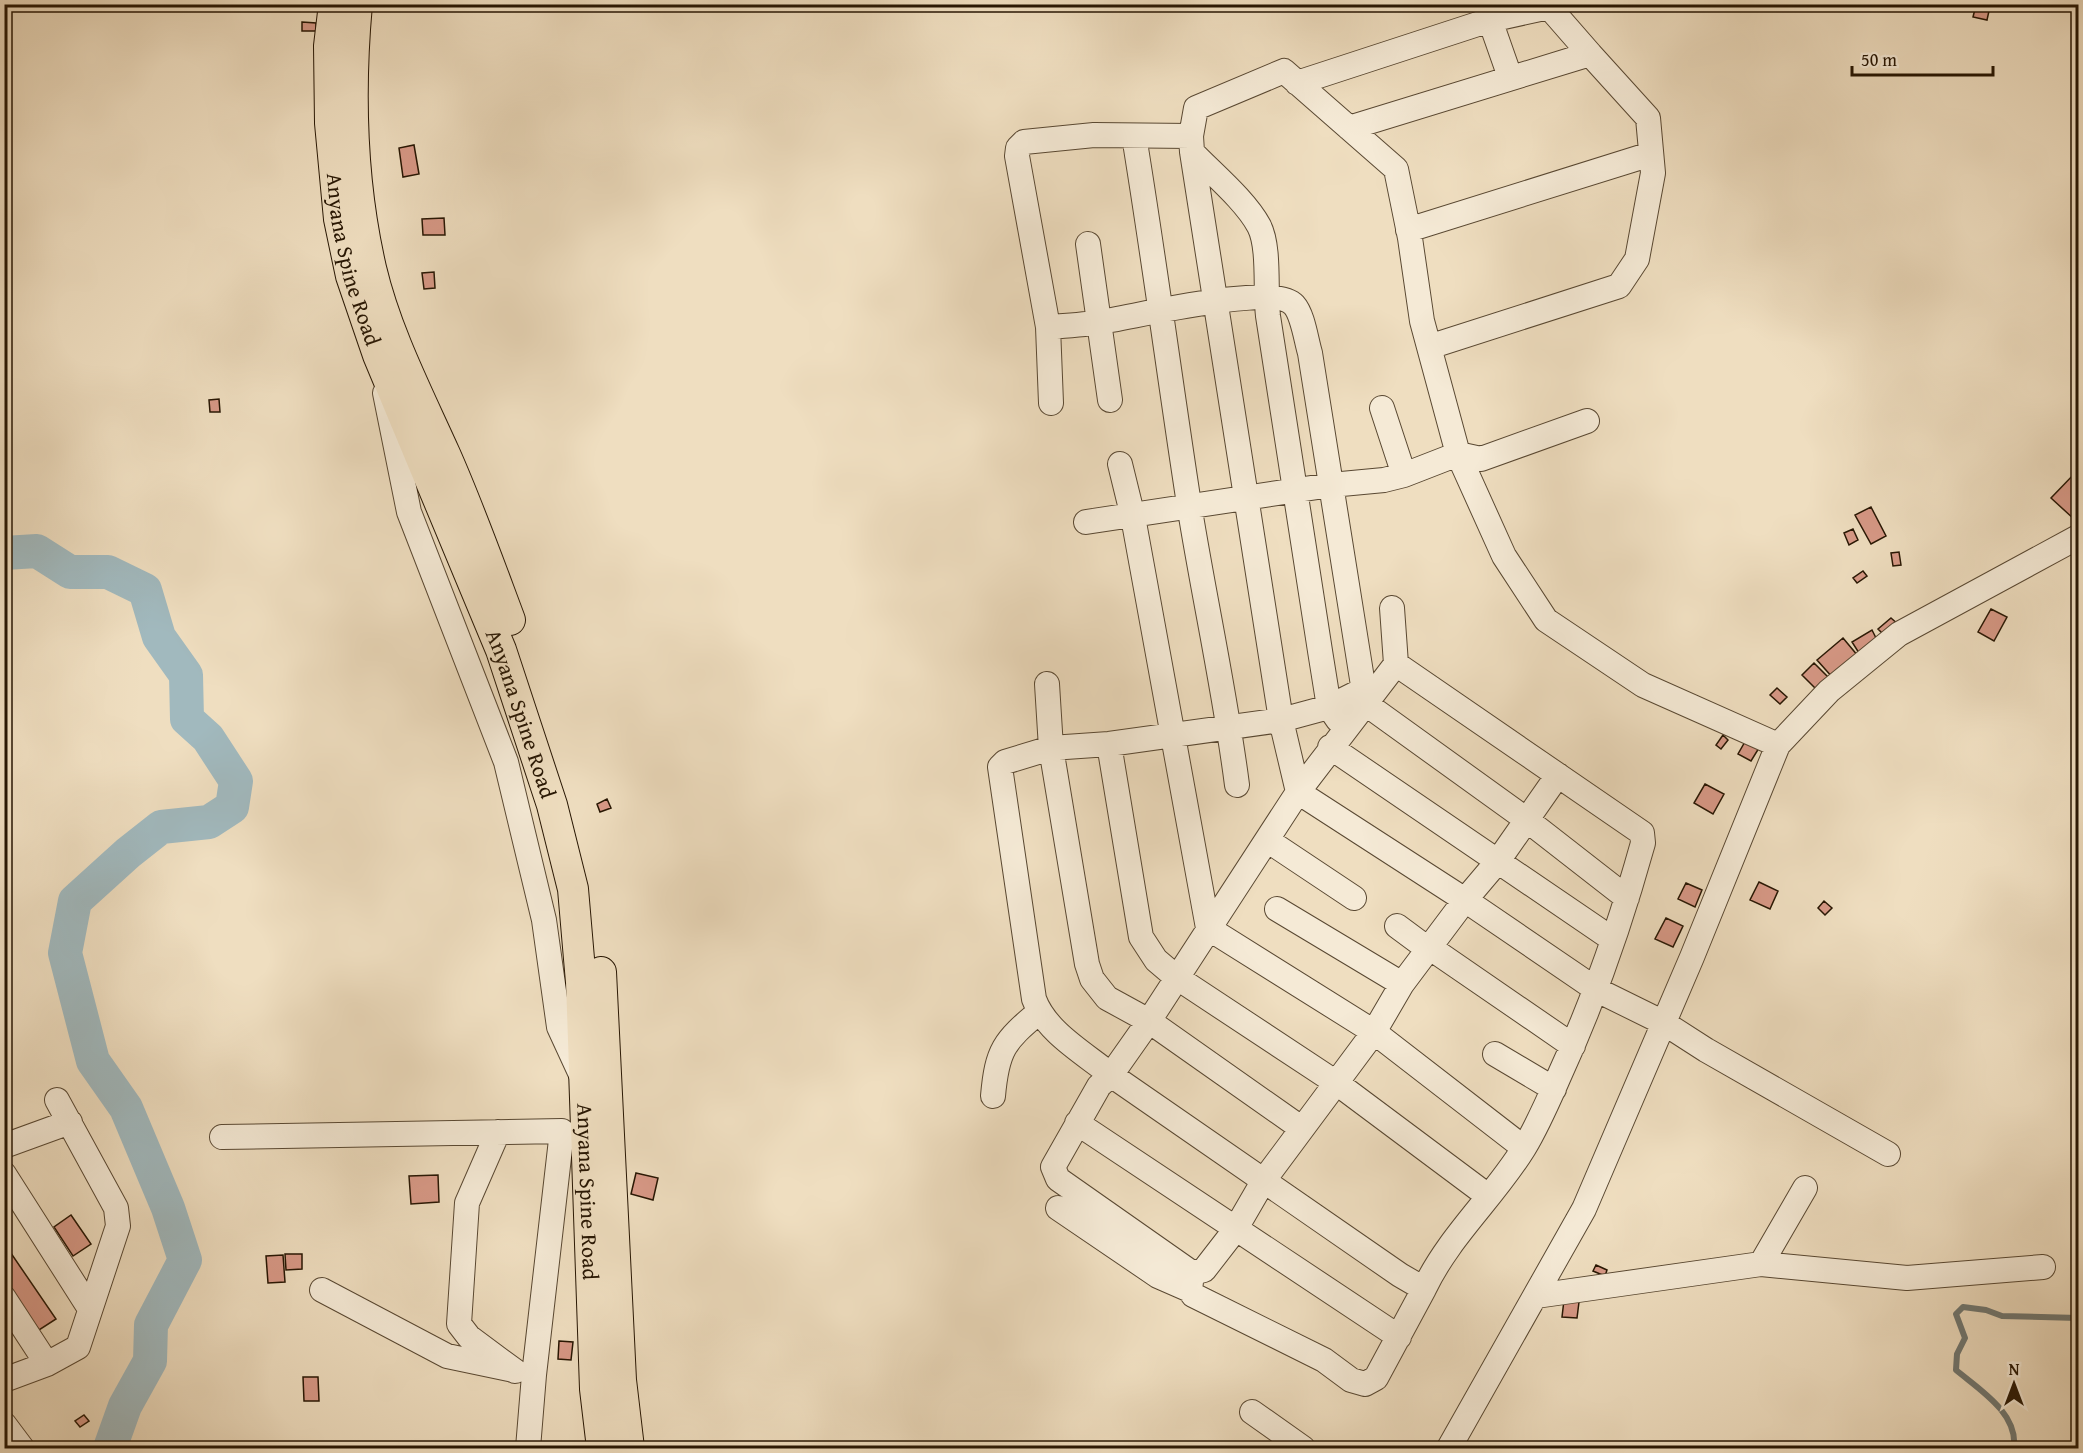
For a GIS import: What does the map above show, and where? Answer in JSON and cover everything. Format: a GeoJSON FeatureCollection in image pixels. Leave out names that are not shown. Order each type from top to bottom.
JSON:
{"type":"FeatureCollection","features":[{"type":"Feature","properties":{"kind":"main road","name":"Anyana Spine Road"},"geometry":{"type":"LineString","coordinates":[[334,4],[329,46],[330,123],[339,219],[351,276],[378,355],[501,650],[552,805],[573,889],[581,982],[595,1389],[602,1449]]}},
{"type":"Feature","properties":{"kind":"main road","name":"Anyana Spine Road"},"geometry":{"type":"LineString","coordinates":[[357,4],[351,121],[360,207],[371,269],[395,342],[463,495],[519,643],[570,795],[592,884],[601,974],[621,1380],[629,1449]]}},
{"type":"Feature","properties":{"kind":"street"},"geometry":{"type":"LineString","coordinates":[[1297,83],[1490,20],[1549,7],[1648,118],[1653,174],[1637,259],[1619,285],[1429,347]]}},
{"type":"Feature","properties":{"kind":"street"},"geometry":{"type":"LineString","coordinates":[[1490,20],[1510,77]]}},
{"type":"Feature","properties":{"kind":"street"},"geometry":{"type":"LineString","coordinates":[[1349,128],[1590,54]]}},
{"type":"Feature","properties":{"kind":"street"},"geometry":{"type":"LineString","coordinates":[[1778,746],[1643,685],[1546,620],[1504,556],[1458,454],[1422,321],[1396,170],[1284,72],[1196,108],[1192,144],[1215,302],[1249,499],[1281,720],[1298,792],[1465,900],[1597,990],[1664,1023],[1706,1050],[1888,1154]]}},
{"type":"Feature","properties":{"kind":"street"},"geometry":{"type":"LineString","coordinates":[[1051,402],[1048,327],[1017,156],[1018,148],[1024,142],[1094,135],[1134,136],[1192,144],[1259,226],[1264,241],[1265,296],[1329,707],[1337,738],[1498,861],[1612,939]]}},
{"type":"Feature","properties":{"kind":"street"},"geometry":{"type":"LineString","coordinates":[[1134,136],[1162,310],[1189,505],[1229,725],[1237,786]]}},
{"type":"Feature","properties":{"kind":"street"},"geometry":{"type":"LineString","coordinates":[[1408,230],[1651,154]]}},
{"type":"Feature","properties":{"kind":"street"},"geometry":{"type":"LineString","coordinates":[[1088,244],[1110,400]]}},
{"type":"Feature","properties":{"kind":"street"},"geometry":{"type":"LineString","coordinates":[[1048,327],[1099,322],[1162,310],[1265,296],[1288,301],[1295,306],[1310,353],[1364,697],[1627,898]]}},
{"type":"Feature","properties":{"kind":"street"},"geometry":{"type":"LineString","coordinates":[[1382,408],[1404,475]]}},
{"type":"Feature","properties":{"kind":"street"},"geometry":{"type":"LineString","coordinates":[[1086,522],[1133,517],[1189,505],[1249,499],[1404,475],[1458,454],[1481,459],[1587,421]]}},
{"type":"Feature","properties":{"kind":"street"},"geometry":{"type":"LineString","coordinates":[[1120,464],[1133,517],[1208,928],[1374,1032],[1524,1148]]}},
{"type":"Feature","properties":{"kind":"street"},"geometry":{"type":"LineString","coordinates":[[1449,1449],[1584,1209],[1664,1023],[1778,746],[1829,691],[1899,634],[2079,537]]}},
{"type":"Feature","properties":{"kind":"street"},"geometry":{"type":"LineString","coordinates":[[1392,608],[1396,664],[1364,697],[1298,792],[1149,1021],[1111,1075],[1100,1086],[1053,1167],[1058,1179],[1191,1281],[1193,1295],[1324,1360],[1351,1380],[1365,1384],[1376,1378],[1453,1240],[1524,1148],[1554,1089],[1597,990],[1643,843],[1642,833],[1396,664]]}},
{"type":"Feature","properties":{"kind":"street"},"geometry":{"type":"LineString","coordinates":[[1047,684],[1051,748],[1087,964],[1092,980],[1107,998],[1149,1021],[1301,1128]]}},
{"type":"Feature","properties":{"kind":"street"},"geometry":{"type":"LineString","coordinates":[[1364,697],[1281,720],[1229,725],[1109,744],[1051,748],[1005,762],[1000,767],[1000,774],[1034,999],[1039,1012],[1051,1026],[1111,1075],[1424,1289]]}},
{"type":"Feature","properties":{"kind":"street"},"geometry":{"type":"LineString","coordinates":[[1109,744],[1141,937],[1156,960],[1176,977],[1338,1084],[1488,1196]]}},
{"type":"Feature","properties":{"kind":"street"},"geometry":{"type":"LineString","coordinates":[[1058,1208],[1158,1276],[1191,1281],[1204,1270],[1234,1230],[1264,1180],[1301,1128],[1338,1084],[1374,1032],[1402,984],[1465,900],[1498,861],[1558,775]]}},
{"type":"Feature","properties":{"kind":"street"},"geometry":{"type":"LineString","coordinates":[[1267,840],[1354,898]]}},
{"type":"Feature","properties":{"kind":"street"},"geometry":{"type":"LineString","coordinates":[[1277,909],[1402,984]]}},
{"type":"Feature","properties":{"kind":"street"},"geometry":{"type":"LineString","coordinates":[[1397,926],[1573,1046]]}},
{"type":"Feature","properties":{"kind":"street"},"geometry":{"type":"LineString","coordinates":[[993,1096],[995,1070],[1002,1050],[1015,1033],[1039,1012]]}},
{"type":"Feature","properties":{"kind":"street"},"geometry":{"type":"LineString","coordinates":[[1495,1054],[1554,1089]]}},
{"type":"Feature","properties":{"kind":"street"},"geometry":{"type":"LineString","coordinates":[[4,1380],[47,1364],[78,1347],[118,1226],[119,1216],[57,1100]]}},
{"type":"Feature","properties":{"kind":"street"},"geometry":{"type":"LineString","coordinates":[[4,1146],[70,1122]]}},
{"type":"Feature","properties":{"kind":"street"},"geometry":{"type":"LineString","coordinates":[[1077,1123],[1234,1230],[1399,1337]]}},
{"type":"Feature","properties":{"kind":"street"},"geometry":{"type":"LineString","coordinates":[[222,1137],[562,1131],[524,1373],[528,1449]]}},
{"type":"Feature","properties":{"kind":"street"},"geometry":{"type":"LineString","coordinates":[[498,1132],[467,1203],[459,1324],[469,1337],[524,1373]]}},
{"type":"Feature","properties":{"kind":"street"},"geometry":{"type":"LineString","coordinates":[[4,1174],[90,1309]]}},
{"type":"Feature","properties":{"kind":"street"},"geometry":{"type":"LineString","coordinates":[[1761,1264],[1805,1188]]}},
{"type":"Feature","properties":{"kind":"street"},"geometry":{"type":"LineString","coordinates":[[1536,1296],[1761,1264],[1907,1278],[2043,1267]]}},
{"type":"Feature","properties":{"kind":"street"},"geometry":{"type":"LineString","coordinates":[[322,1290],[447,1356],[524,1373]]}},
{"type":"Feature","properties":{"kind":"street"},"geometry":{"type":"LineString","coordinates":[[4,1298],[47,1364]]}},
{"type":"Feature","properties":{"kind":"street"},"geometry":{"type":"LineString","coordinates":[[1252,1413],[1303,1449]]}},
{"type":"Feature","properties":{"kind":"street"},"geometry":{"type":"LineString","coordinates":[[4,1424],[22,1449]]}},
{"type":"Feature","properties":{"kind":"building"},"geometry":{"type":"Polygon","coordinates":[[[1975,9],[1989,11],[1987,20],[1973,17],[1975,9]]]}},
{"type":"Feature","properties":{"kind":"building"},"geometry":{"type":"Polygon","coordinates":[[[302,22],[316,23],[316,31],[302,31],[302,22]]]}},
{"type":"Feature","properties":{"kind":"building"},"geometry":{"type":"Polygon","coordinates":[[[414,145],[419,174],[403,177],[399,148],[414,145]]]}},
{"type":"Feature","properties":{"kind":"building"},"geometry":{"type":"Polygon","coordinates":[[[444,218],[445,235],[423,235],[422,219],[444,218]]]}},
{"type":"Feature","properties":{"kind":"building"},"geometry":{"type":"Polygon","coordinates":[[[434,272],[435,288],[424,289],[422,273],[434,272]]]}},
{"type":"Feature","properties":{"kind":"building"},"geometry":{"type":"Polygon","coordinates":[[[219,399],[220,412],[210,412],[209,400],[219,399]]]}},
{"type":"Feature","properties":{"kind":"building"},"geometry":{"type":"Polygon","coordinates":[[[2076,472],[2078,474],[2078,516],[2075,520],[2051,498],[2076,472]]]}},
{"type":"Feature","properties":{"kind":"building"},"geometry":{"type":"Polygon","coordinates":[[[1871,507],[1886,536],[1871,544],[1855,515],[1871,507]]]}},
{"type":"Feature","properties":{"kind":"building"},"geometry":{"type":"Polygon","coordinates":[[[1853,529],[1858,540],[1849,545],[1844,533],[1853,529]]]}},
{"type":"Feature","properties":{"kind":"building"},"geometry":{"type":"Polygon","coordinates":[[[1899,552],[1901,565],[1893,566],[1891,553],[1899,552]]]}},
{"type":"Feature","properties":{"kind":"building"},"geometry":{"type":"Polygon","coordinates":[[[1863,571],[1867,576],[1857,583],[1853,578],[1863,571]]]}},
{"type":"Feature","properties":{"kind":"building"},"geometry":{"type":"Polygon","coordinates":[[[1991,609],[2007,617],[1994,641],[1978,632],[1991,609]]]}},
{"type":"Feature","properties":{"kind":"building"},"geometry":{"type":"Polygon","coordinates":[[[1891,618],[1899,625],[1886,637],[1878,629],[1891,618]]]}},
{"type":"Feature","properties":{"kind":"building"},"geometry":{"type":"Polygon","coordinates":[[[1872,630],[1878,642],[1859,653],[1852,642],[1872,630]]]}},
{"type":"Feature","properties":{"kind":"building"},"geometry":{"type":"Polygon","coordinates":[[[1843,638],[1858,656],[1833,678],[1817,660],[1843,638]]]}},
{"type":"Feature","properties":{"kind":"building"},"geometry":{"type":"Polygon","coordinates":[[[1814,663],[1828,677],[1816,689],[1802,675],[1814,663]]]}},
{"type":"Feature","properties":{"kind":"building"},"geometry":{"type":"Polygon","coordinates":[[[1777,688],[1787,697],[1780,704],[1770,695],[1777,688]]]}},
{"type":"Feature","properties":{"kind":"building"},"geometry":{"type":"Polygon","coordinates":[[[1723,735],[1728,740],[1721,749],[1716,745],[1723,735]]]}},
{"type":"Feature","properties":{"kind":"building"},"geometry":{"type":"Polygon","coordinates":[[[1746,740],[1759,748],[1751,761],[1738,754],[1746,740]]]}},
{"type":"Feature","properties":{"kind":"building"},"geometry":{"type":"Polygon","coordinates":[[[1705,784],[1724,794],[1713,814],[1694,803],[1705,784]]]}},
{"type":"Feature","properties":{"kind":"building"},"geometry":{"type":"Polygon","coordinates":[[[607,799],[611,808],[600,812],[597,804],[607,799]]]}},
{"type":"Feature","properties":{"kind":"building"},"geometry":{"type":"Polygon","coordinates":[[[1759,882],[1778,891],[1770,909],[1750,900],[1759,882]]]}},
{"type":"Feature","properties":{"kind":"building"},"geometry":{"type":"Polygon","coordinates":[[[1686,883],[1702,890],[1695,907],[1678,899],[1686,883]]]}},
{"type":"Feature","properties":{"kind":"building"},"geometry":{"type":"Polygon","coordinates":[[[1824,901],[1832,908],[1825,915],[1818,908],[1824,901]]]}},
{"type":"Feature","properties":{"kind":"building"},"geometry":{"type":"Polygon","coordinates":[[[1666,918],[1683,926],[1673,947],[1655,939],[1666,918]]]}},
{"type":"Feature","properties":{"kind":"building"},"geometry":{"type":"Polygon","coordinates":[[[636,1173],[658,1178],[653,1200],[631,1194],[636,1173]]]}},
{"type":"Feature","properties":{"kind":"building"},"geometry":{"type":"Polygon","coordinates":[[[438,1175],[439,1202],[411,1204],[409,1176],[438,1175]]]}},
{"type":"Feature","properties":{"kind":"building"},"geometry":{"type":"Polygon","coordinates":[[[71,1215],[91,1244],[73,1256],[54,1227],[71,1215]]]}},
{"type":"Feature","properties":{"kind":"building"},"geometry":{"type":"Polygon","coordinates":[[[4,1243],[56,1319],[39,1330],[4,1280],[4,1243]]]}},
{"type":"Feature","properties":{"kind":"building"},"geometry":{"type":"Polygon","coordinates":[[[285,1254],[302,1254],[302,1269],[286,1270],[285,1254]]]}},
{"type":"Feature","properties":{"kind":"building"},"geometry":{"type":"Polygon","coordinates":[[[283,1255],[285,1282],[268,1283],[266,1256],[283,1255]]]}},
{"type":"Feature","properties":{"kind":"building"},"geometry":{"type":"Polygon","coordinates":[[[1596,1265],[1607,1270],[1605,1276],[1593,1271],[1596,1265]]]}},
{"type":"Feature","properties":{"kind":"building"},"geometry":{"type":"Polygon","coordinates":[[[1564,1300],[1579,1302],[1577,1318],[1562,1317],[1564,1300]]]}},
{"type":"Feature","properties":{"kind":"building"},"geometry":{"type":"Polygon","coordinates":[[[559,1341],[573,1342],[571,1360],[558,1359],[559,1341]]]}},
{"type":"Feature","properties":{"kind":"building"},"geometry":{"type":"Polygon","coordinates":[[[303,1377],[318,1377],[319,1401],[304,1401],[303,1377]]]}},
{"type":"Feature","properties":{"kind":"building"},"geometry":{"type":"Polygon","coordinates":[[[84,1415],[89,1421],[80,1427],[75,1421],[84,1415]]]}},
{"type":"Feature","properties":{"kind":"building"},"geometry":{"type":"Polygon","coordinates":[[[456,1443],[483,1444],[483,1448],[456,1448],[456,1443]]]}},
{"type":"Feature","properties":{"kind":"building"},"geometry":{"type":"Polygon","coordinates":[[[485,1444],[505,1444],[505,1448],[485,1448],[485,1444]]]}},
{"type":"Feature","properties":{"kind":"waterway"},"geometry":{"type":"LineString","coordinates":[[4,553],[37,551],[70,572],[108,572],[145,590],[159,637],[186,675],[187,719],[208,738],[236,781],[232,807],[209,822],[161,827],[128,853],[75,901],[65,953],[93,1061],[126,1108],[168,1208],[185,1260],[151,1325],[150,1361],[125,1406],[110,1448]]}},
{"type":"Feature","properties":{"kind":"waterway"},"geometry":{"type":"LineString","coordinates":[[2014,1448],[2014,1435],[2004,1413],[1986,1394],[1956,1370],[1957,1354],[1965,1338],[1956,1314],[1963,1307],[1986,1310],[2002,1316],[2078,1318]]}}]}
